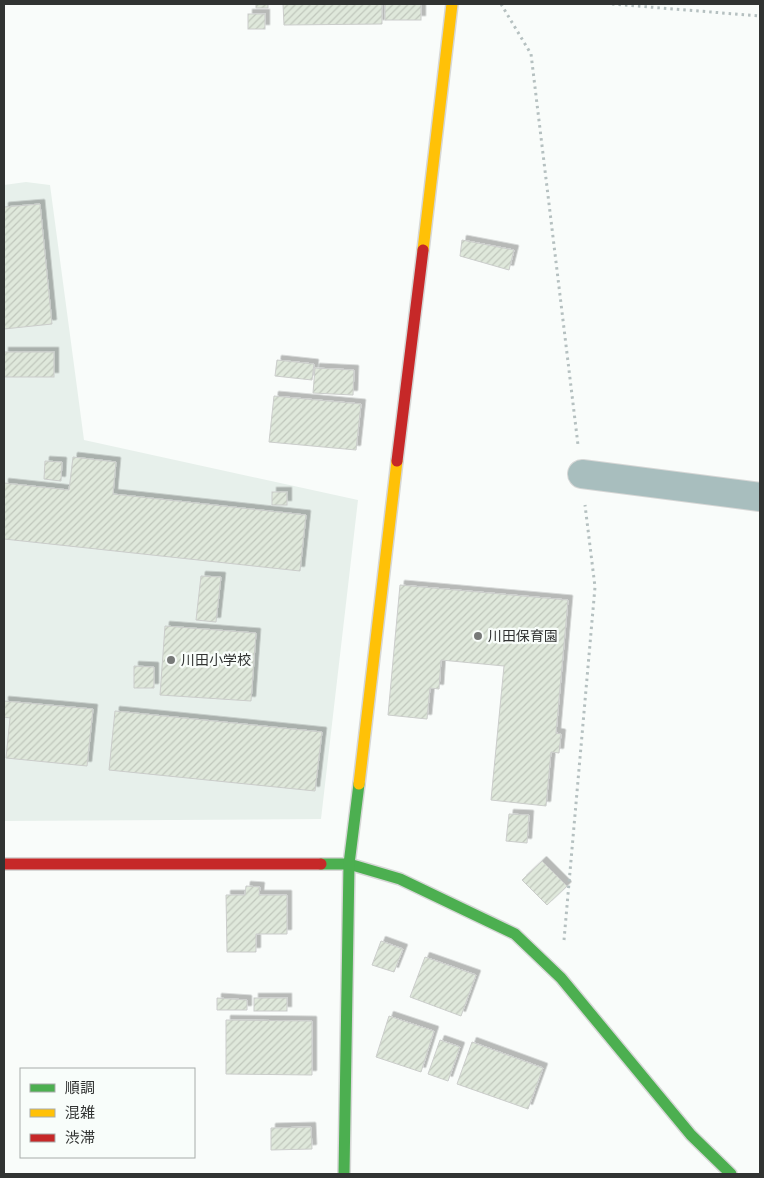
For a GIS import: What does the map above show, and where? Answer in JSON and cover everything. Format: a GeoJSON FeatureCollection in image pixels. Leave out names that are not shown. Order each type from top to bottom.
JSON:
{"type":"FeatureCollection","features":[{"type":"Feature","properties":{"kind":"street"},"geometry":{"type":"LineString","coordinates":[[344,1174],[349,864],[452,4]]}},
{"type":"Feature","properties":{"kind":"street"},"geometry":{"type":"LineString","coordinates":[[582,474],[760,496]]}},
{"type":"Feature","properties":{"kind":"street"},"geometry":{"type":"LineString","coordinates":[[4,864],[349,864],[400,879],[514,934],[561,978],[691,1135],[731,1174]]}},
{"type":"Feature","properties":{"kind":"path"},"geometry":{"type":"LineString","coordinates":[[612,4],[760,16]]}},
{"type":"Feature","properties":{"kind":"shaded area","name":"川田小学校"},"geometry":{"type":"Polygon","coordinates":[[[26,182],[50,185],[84,440],[358,500],[321,819],[4,821],[4,185],[26,182]]]}},
{"type":"Feature","properties":{"kind":"building"},"geometry":{"type":"Polygon","coordinates":[[[256,4],[268,4],[268,8],[256,8],[256,4]]]}},
{"type":"Feature","properties":{"kind":"building"},"geometry":{"type":"Polygon","coordinates":[[[283,4],[382,4],[382,24],[284,25],[283,4]]]}},
{"type":"Feature","properties":{"kind":"building"},"geometry":{"type":"Polygon","coordinates":[[[385,4],[421,4],[421,20],[385,20],[385,4]]]}},
{"type":"Feature","properties":{"kind":"building"},"geometry":{"type":"Polygon","coordinates":[[[248,14],[265,14],[265,29],[248,29],[248,14]]]}},
{"type":"Feature","properties":{"kind":"building"},"geometry":{"type":"Polygon","coordinates":[[[40,204],[52,324],[4,329],[4,207],[40,204]]]}},
{"type":"Feature","properties":{"kind":"building"},"geometry":{"type":"Polygon","coordinates":[[[462,240],[514,250],[509,270],[460,256],[462,240]]]}},
{"type":"Feature","properties":{"kind":"building"},"geometry":{"type":"Polygon","coordinates":[[[4,352],[54,352],[54,377],[4,377],[4,352]]]}},
{"type":"Feature","properties":{"kind":"building"},"geometry":{"type":"Polygon","coordinates":[[[277,360],[314,364],[312,380],[275,376],[277,360]]]}},
{"type":"Feature","properties":{"kind":"building"},"geometry":{"type":"Polygon","coordinates":[[[315,368],[354,370],[353,395],[313,393],[315,368]]]}},
{"type":"Feature","properties":{"kind":"building"},"geometry":{"type":"Polygon","coordinates":[[[274,396],[361,404],[356,450],[269,442],[274,396]]]}},
{"type":"Feature","properties":{"kind":"building"},"geometry":{"type":"Polygon","coordinates":[[[73,457],[116,462],[113,494],[306,515],[300,571],[4,539],[4,483],[69,490],[73,457]]]}},
{"type":"Feature","properties":{"kind":"building"},"geometry":{"type":"Polygon","coordinates":[[[45,461],[62,462],[61,481],[44,479],[45,461]]]}},
{"type":"Feature","properties":{"kind":"building"},"geometry":{"type":"Polygon","coordinates":[[[272,492],[287,492],[287,505],[272,505],[272,492]]]}},
{"type":"Feature","properties":{"kind":"building"},"geometry":{"type":"Polygon","coordinates":[[[201,576],[221,577],[216,622],[196,620],[201,576]]]}},
{"type":"Feature","properties":{"kind":"building"},"geometry":{"type":"Polygon","coordinates":[[[400,585],[568,600],[556,733],[561,734],[559,753],[551,752],[546,806],[491,800],[504,666],[441,660],[439,689],[430,688],[427,719],[388,715],[400,585]]]}},
{"type":"Feature","properties":{"kind":"building"},"geometry":{"type":"Polygon","coordinates":[[[165,626],[256,633],[251,701],[160,695],[165,626]]]}},
{"type":"Feature","properties":{"kind":"building"},"geometry":{"type":"Polygon","coordinates":[[[134,666],[154,667],[154,688],[134,688],[134,666]]]}},
{"type":"Feature","properties":{"kind":"building"},"geometry":{"type":"Polygon","coordinates":[[[4,701],[93,709],[87,766],[6,758],[10,718],[4,717],[4,701]]]}},
{"type":"Feature","properties":{"kind":"building"},"geometry":{"type":"Polygon","coordinates":[[[115,711],[322,732],[315,791],[109,770],[115,711]]]}},
{"type":"Feature","properties":{"kind":"building"},"geometry":{"type":"Polygon","coordinates":[[[509,814],[529,815],[527,843],[506,841],[509,814]]]}},
{"type":"Feature","properties":{"kind":"building"},"geometry":{"type":"Polygon","coordinates":[[[542,861],[567,886],[547,905],[522,880],[542,861]]]}},
{"type":"Feature","properties":{"kind":"building"},"geometry":{"type":"Polygon","coordinates":[[[246,886],[260,887],[259,895],[287,895],[287,934],[256,934],[256,952],[227,952],[226,895],[245,895],[246,886]]]}},
{"type":"Feature","properties":{"kind":"building"},"geometry":{"type":"Polygon","coordinates":[[[381,941],[403,949],[394,972],[372,965],[381,941]]]}},
{"type":"Feature","properties":{"kind":"building"},"geometry":{"type":"Polygon","coordinates":[[[425,957],[476,975],[461,1016],[410,997],[425,957]]]}},
{"type":"Feature","properties":{"kind":"building"},"geometry":{"type":"Polygon","coordinates":[[[217,998],[247,1000],[247,1010],[217,1010],[217,998]]]}},
{"type":"Feature","properties":{"kind":"building"},"geometry":{"type":"Polygon","coordinates":[[[254,998],[287,998],[287,1011],[254,1011],[254,998]]]}},
{"type":"Feature","properties":{"kind":"building"},"geometry":{"type":"Polygon","coordinates":[[[389,1016],[434,1031],[421,1072],[376,1057],[389,1016]]]}},
{"type":"Feature","properties":{"kind":"building"},"geometry":{"type":"Polygon","coordinates":[[[226,1020],[312,1021],[312,1075],[226,1074],[226,1020]]]}},
{"type":"Feature","properties":{"kind":"building"},"geometry":{"type":"Polygon","coordinates":[[[440,1040],[460,1047],[448,1081],[428,1074],[440,1040]]]}},
{"type":"Feature","properties":{"kind":"building"},"geometry":{"type":"Polygon","coordinates":[[[472,1042],[543,1068],[528,1109],[457,1084],[472,1042]]]}},
{"type":"Feature","properties":{"kind":"building"},"geometry":{"type":"Polygon","coordinates":[[[311,1127],[312,1149],[271,1150],[271,1128],[311,1127]]]}},
{"type":"Feature","properties":{"kind":"traffic: fast"},"geometry":{"type":"LineString","coordinates":[[344,1174],[349,864],[359,784]]}},
{"type":"Feature","properties":{"kind":"traffic: fast"},"geometry":{"type":"LineString","coordinates":[[321,864],[349,864],[400,879],[515,934],[561,978],[691,1135],[731,1174]]}},
{"type":"Feature","properties":{"kind":"traffic: slow"},"geometry":{"type":"LineString","coordinates":[[423,250],[452,4]]}},
{"type":"Feature","properties":{"kind":"traffic: slow"},"geometry":{"type":"LineString","coordinates":[[359,784],[397,461]]}},
{"type":"Feature","properties":{"kind":"traffic: jam"},"geometry":{"type":"LineString","coordinates":[[397,461],[423,250]]}},
{"type":"Feature","properties":{"kind":"traffic: jam"},"geometry":{"type":"LineString","coordinates":[[4,864],[321,864]]}},
{"type":"Feature","properties":{"kind":"place","name":"川田保育園"},"geometry":{"type":"Point","coordinates":[478,636]}},
{"type":"Feature","properties":{"kind":"place","name":"川田小学校"},"geometry":{"type":"Point","coordinates":[171,660]}}]}
